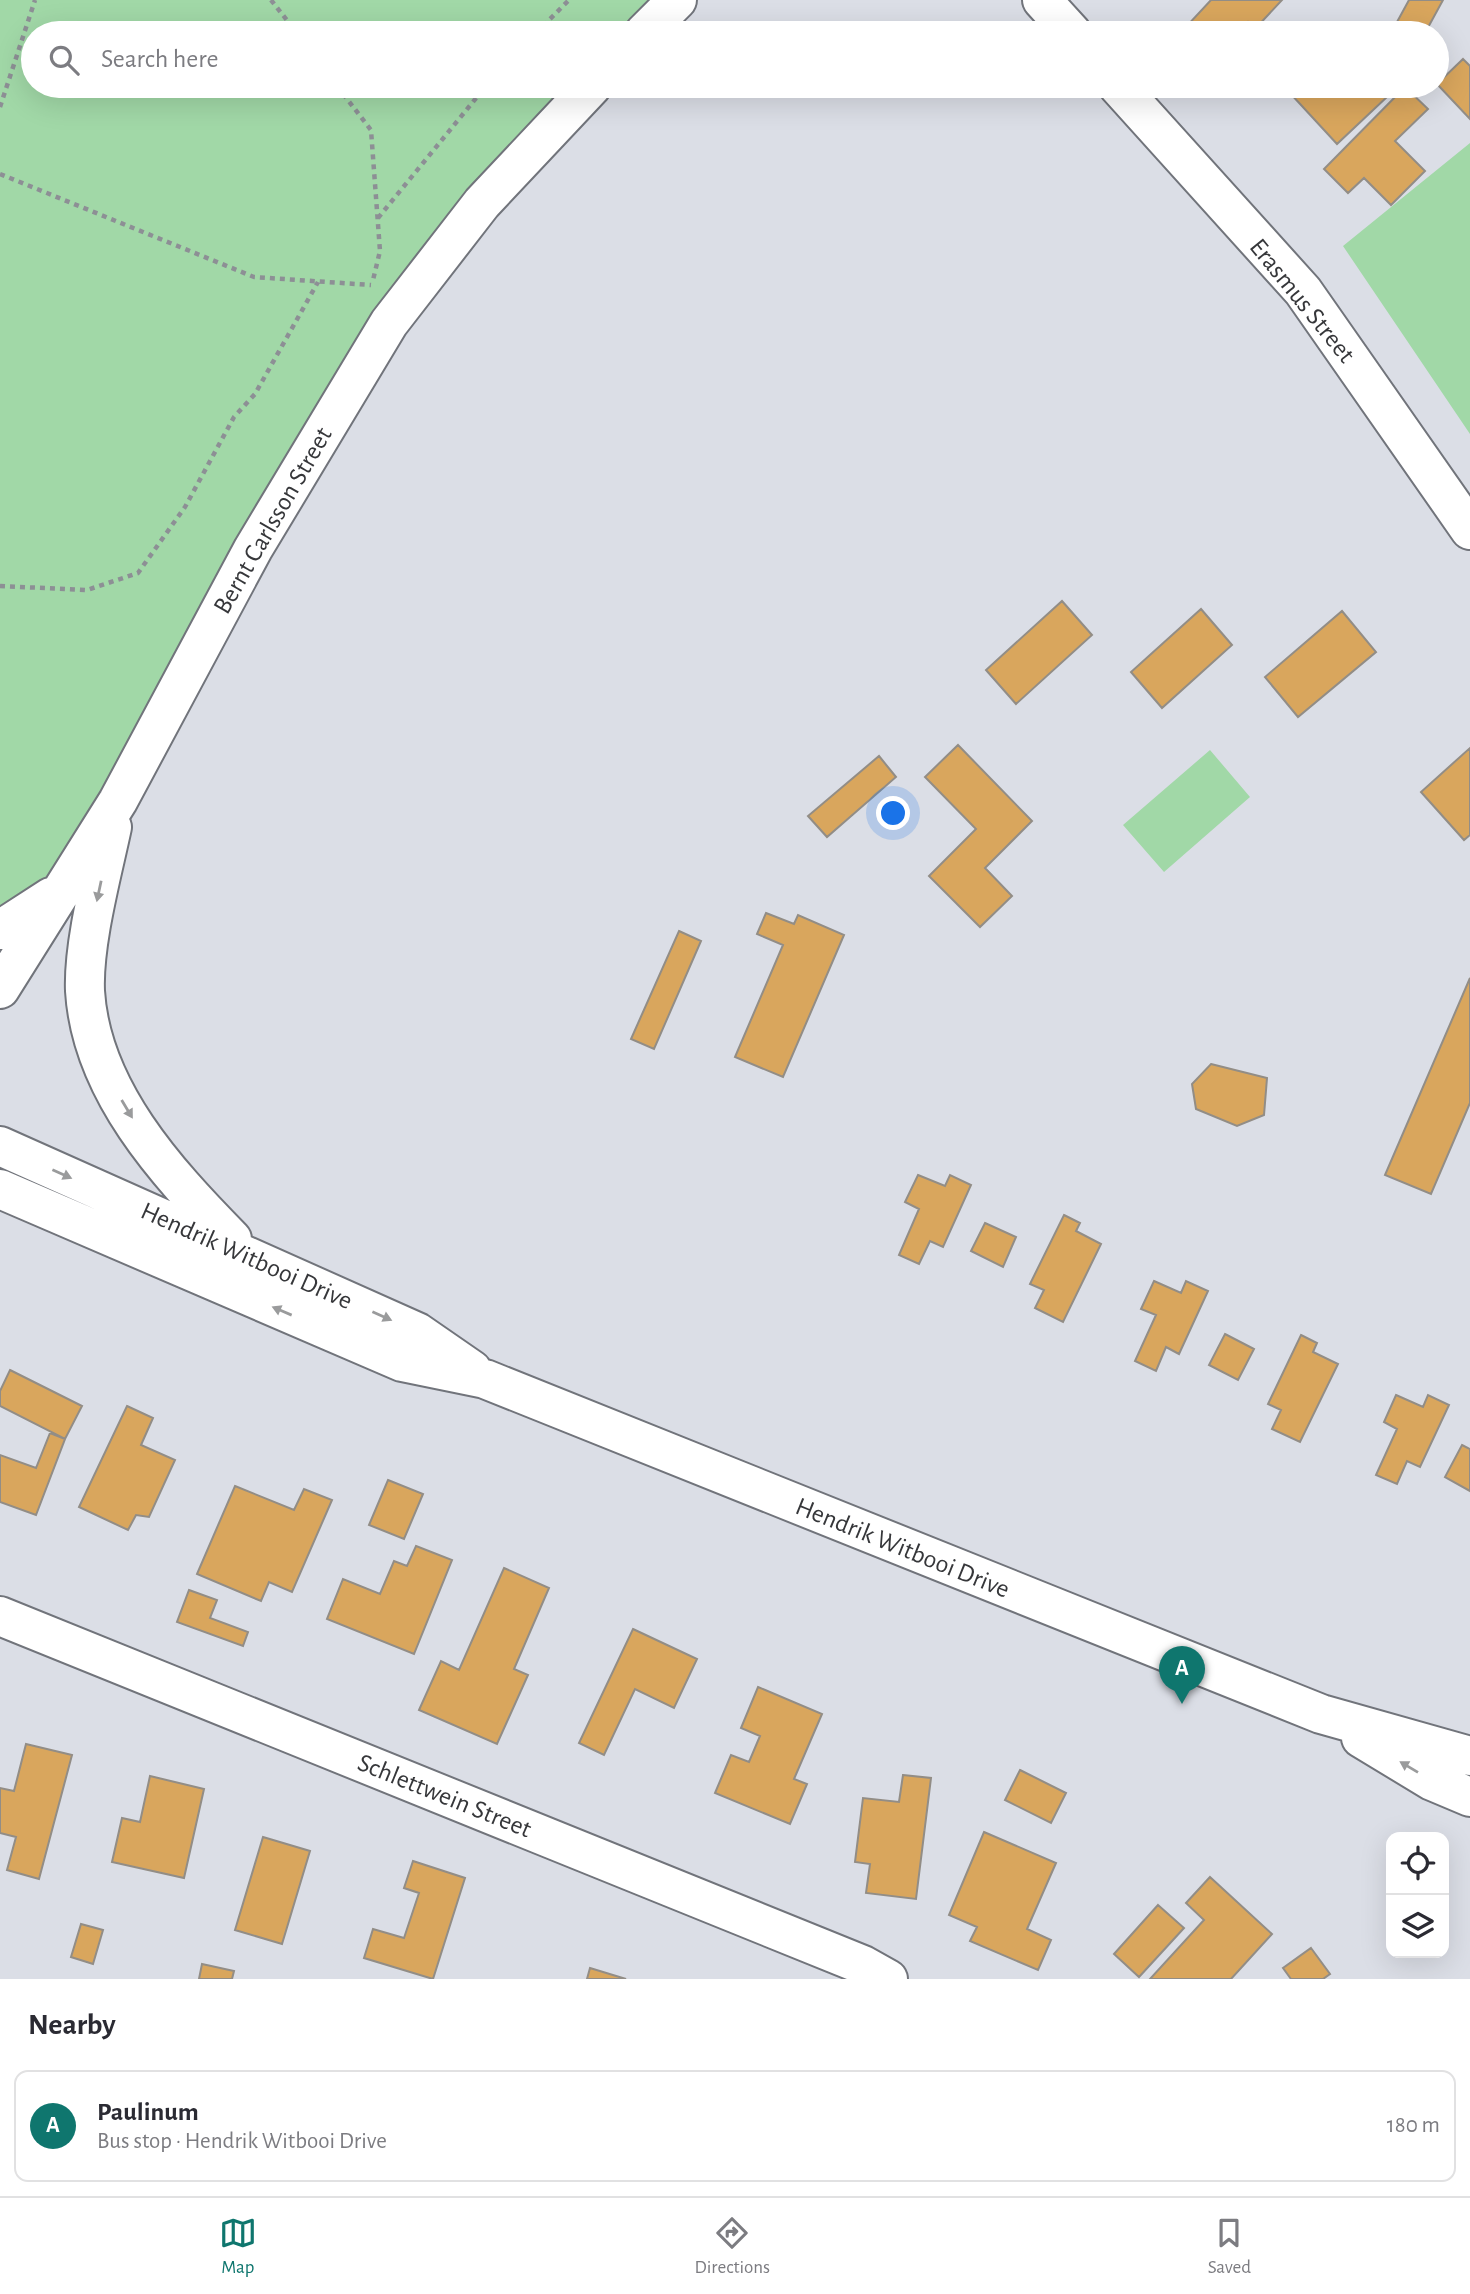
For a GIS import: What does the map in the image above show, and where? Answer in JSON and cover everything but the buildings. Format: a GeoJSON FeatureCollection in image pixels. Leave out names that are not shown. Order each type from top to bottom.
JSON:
{"type":"FeatureCollection","features":[{"type":"Feature","properties":{"kind":"main road"},"geometry":{"type":"LineString","coordinates":[[656,21],[677,0]]}},
{"type":"Feature","properties":{"kind":"main road"},"geometry":{"type":"LineString","coordinates":[[1042,0],[1061,21]]}},
{"type":"Feature","properties":{"kind":"main road","name":"Bernt Carlsson Street"},"geometry":{"type":"LineString","coordinates":[[0,989],[118,801],[253,550],[389,323],[482,203],[581,98]]}},
{"type":"Feature","properties":{"kind":"main road","name":"Erasmus Street"},"geometry":{"type":"LineString","coordinates":[[1129,98],[1303,292],[1470,530]]}},
{"type":"Feature","properties":{"kind":"main road"},"geometry":{"type":"LineString","coordinates":[[118,801],[94,914],[85,989],[92,1034],[106,1075],[158,1160],[247,1255]]}},
{"type":"Feature","properties":{"kind":"main road"},"geometry":{"type":"LineString","coordinates":[[0,930],[62,888]]}},
{"type":"Feature","properties":{"kind":"main road","name":"Hendrik Witbooi Drive"},"geometry":{"type":"LineString","coordinates":[[0,1146],[417,1332],[485,1379]]}},
{"type":"Feature","properties":{"kind":"main road","name":"Hendrik Witbooi Drive"},"geometry":{"type":"LineString","coordinates":[[0,1189],[402,1362],[485,1379],[1321,1714],[1470,1756]]}},
{"type":"Feature","properties":{"kind":"main road","name":"Schlettwein Street"},"geometry":{"type":"LineString","coordinates":[[0,1616],[850,1960],[888,1979]]}},
{"type":"Feature","properties":{"kind":"main road","name":"Hendrik Witbooi Drive"},"geometry":{"type":"LineString","coordinates":[[1321,1714],[1432,1781],[1470,1797]]}},
{"type":"Feature","properties":{"kind":"path"},"geometry":{"type":"LineString","coordinates":[[28,21],[35,0]]}},
{"type":"Feature","properties":{"kind":"path"},"geometry":{"type":"LineString","coordinates":[[271,0],[288,21]]}},
{"type":"Feature","properties":{"kind":"path"},"geometry":{"type":"LineString","coordinates":[[549,21],[569,0]]}},
{"type":"Feature","properties":{"kind":"path"},"geometry":{"type":"LineString","coordinates":[[0,107],[21,43]]}},
{"type":"Feature","properties":{"kind":"path"},"geometry":{"type":"LineString","coordinates":[[346,98],[371,130],[380,251],[369,298]]}},
{"type":"Feature","properties":{"kind":"path"},"geometry":{"type":"LineString","coordinates":[[378,219],[476,98]]}},
{"type":"Feature","properties":{"kind":"path"},"geometry":{"type":"LineString","coordinates":[[0,174],[254,277],[372,286]]}},
{"type":"Feature","properties":{"kind":"path"},"geometry":{"type":"LineString","coordinates":[[0,586],[87,590],[138,573],[185,507],[234,417],[256,394],[318,282]]}},
{"type":"Feature","properties":{"kind":"green space"},"geometry":{"type":"Polygon","coordinates":[[[0,0],[678,0],[658,21],[21,21],[21,98],[583,98],[482,203],[118,801],[0,930],[0,0]]]}},
{"type":"Feature","properties":{"kind":"green space"},"geometry":{"type":"Polygon","coordinates":[[[1470,143],[1470,434],[1343,246],[1470,143]]]}},
{"type":"Feature","properties":{"kind":"green space"},"geometry":{"type":"Polygon","coordinates":[[[1210,750],[1250,797],[1164,872],[1123,825],[1210,750]]]}},
{"type":"Feature","properties":{"kind":"place","name":"Paulinum"},"geometry":{"type":"Point","coordinates":[1182,1704]}}]}
